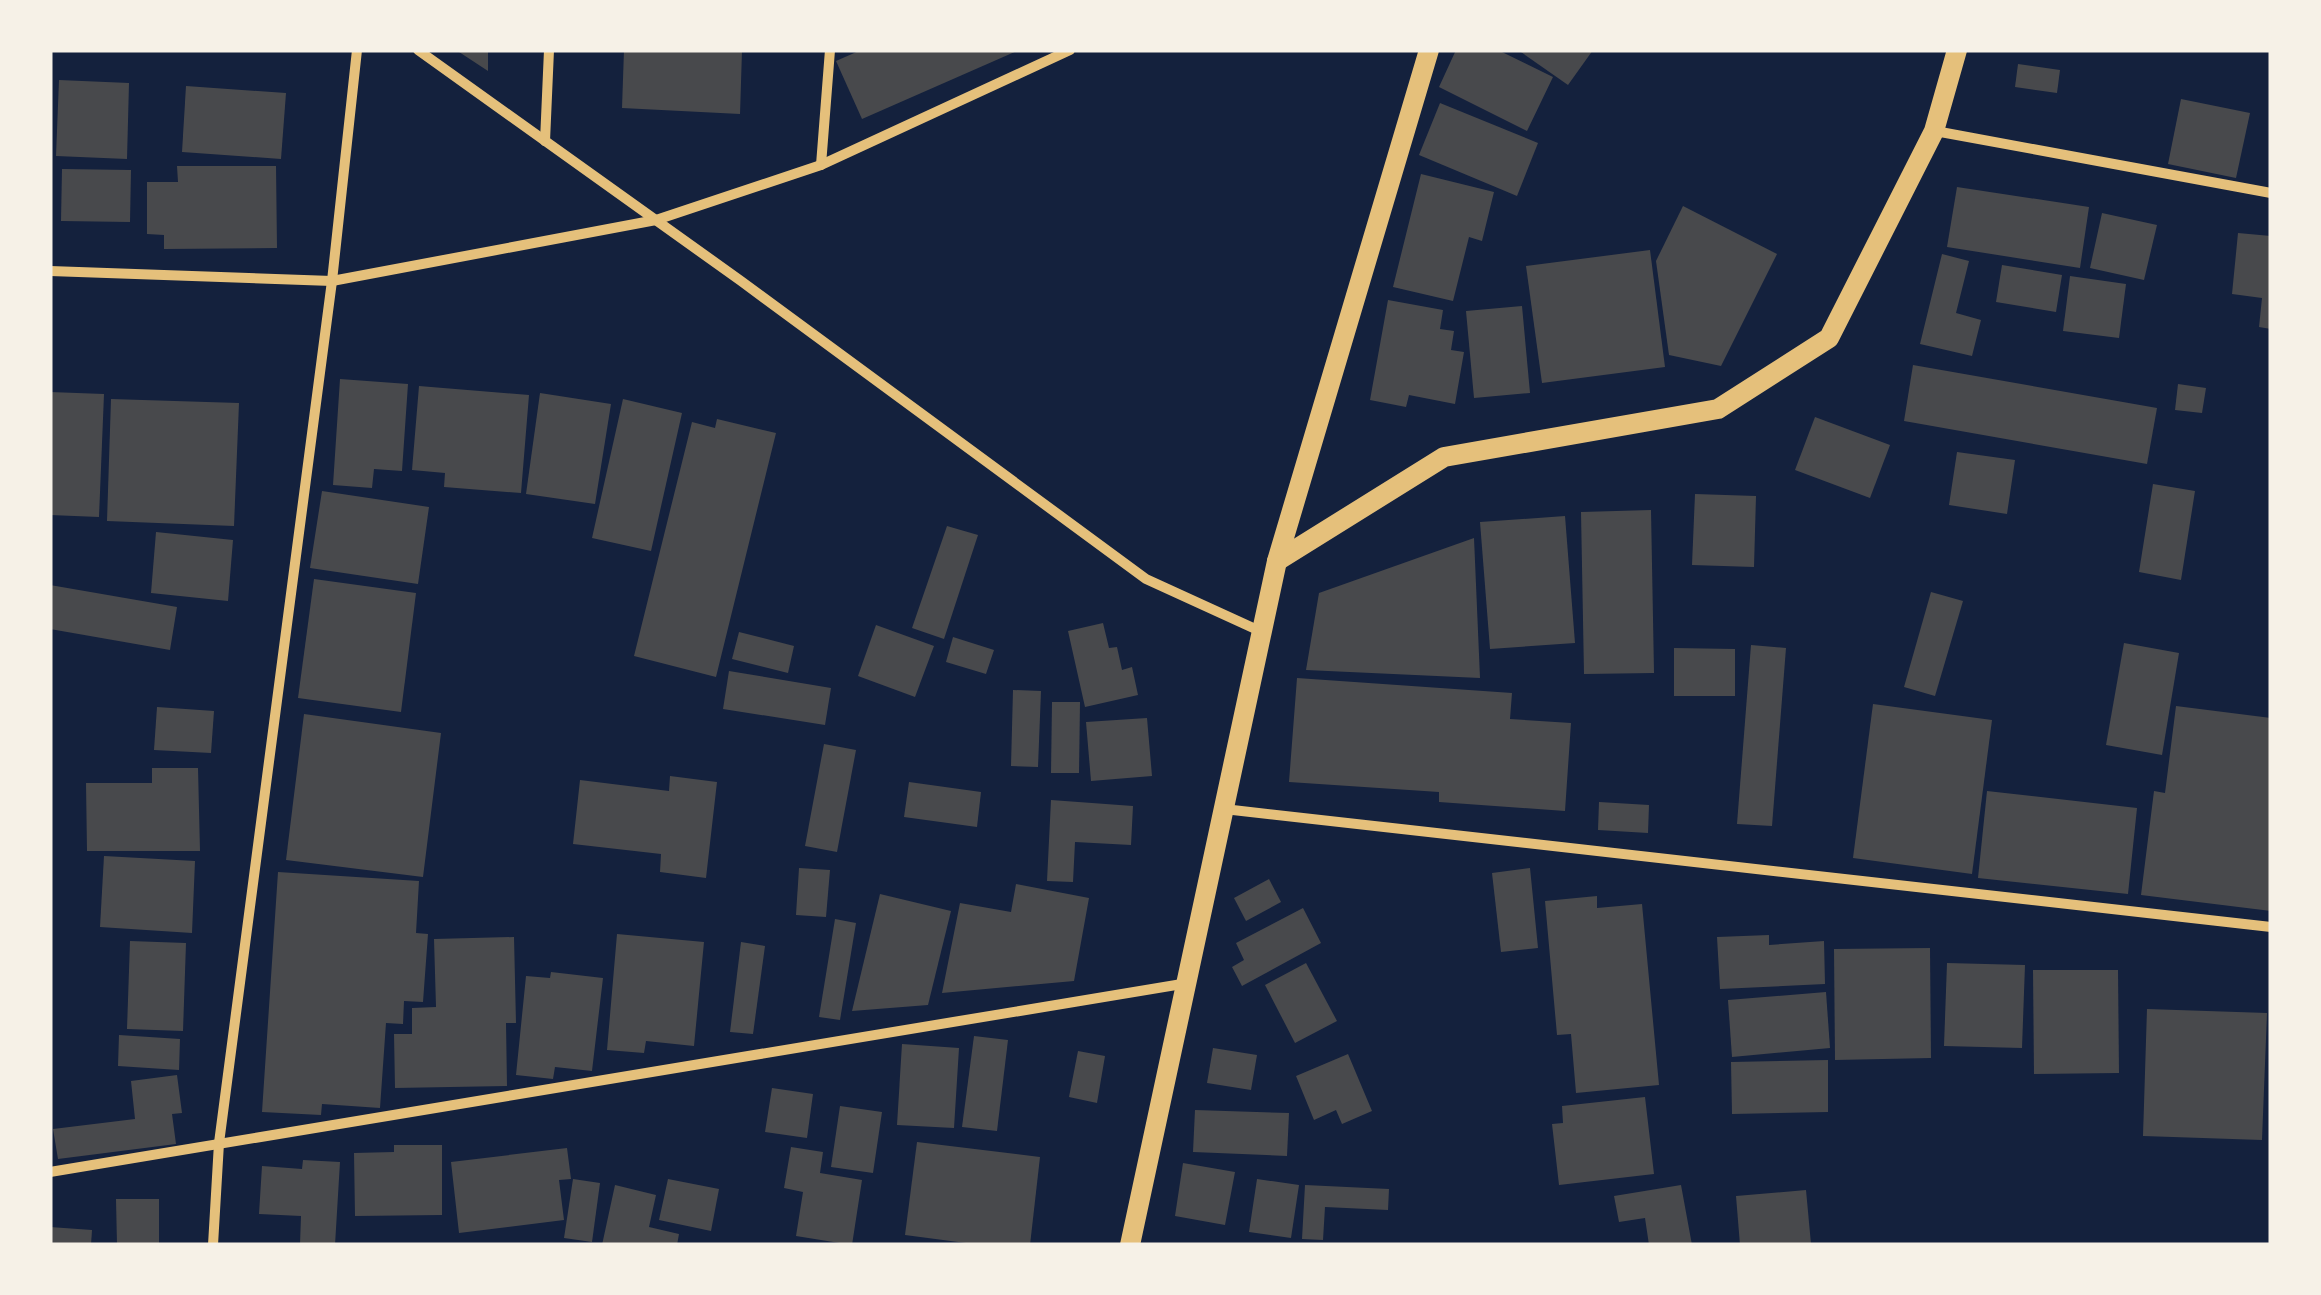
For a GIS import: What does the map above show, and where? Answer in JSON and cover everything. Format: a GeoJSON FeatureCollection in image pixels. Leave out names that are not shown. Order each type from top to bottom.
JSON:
{"type":"FeatureCollection","features":[{"type":"Feature","properties":{"kind":"main road"},"geometry":{"type":"LineString","coordinates":[[1130,1245],[1278,561],[1429,50]]}},
{"type":"Feature","properties":{"kind":"main road"},"geometry":{"type":"LineString","coordinates":[[1278,561],[1444,458],[1718,409],[1829,338],[1934,131],[1957,50]]}},
{"type":"Feature","properties":{"kind":"street"},"geometry":{"type":"LineString","coordinates":[[213,1245],[219,1142],[332,282],[357,50]]}},
{"type":"Feature","properties":{"kind":"street"},"geometry":{"type":"LineString","coordinates":[[418,50],[1146,579],[1262,632]]}},
{"type":"Feature","properties":{"kind":"street"},"geometry":{"type":"LineString","coordinates":[[545,141],[549,50]]}},
{"type":"Feature","properties":{"kind":"street"},"geometry":{"type":"LineString","coordinates":[[822,165],[830,50]]}},
{"type":"Feature","properties":{"kind":"street"},"geometry":{"type":"LineString","coordinates":[[50,272],[332,282],[656,220],[822,165],[1070,50]]}},
{"type":"Feature","properties":{"kind":"street"},"geometry":{"type":"LineString","coordinates":[[1934,131],[2271,193]]}},
{"type":"Feature","properties":{"kind":"street"},"geometry":{"type":"LineString","coordinates":[[1224,809],[2271,927]]}},
{"type":"Feature","properties":{"kind":"street"},"geometry":{"type":"LineString","coordinates":[[50,1172],[1188,983]]}},
{"type":"Feature","properties":{"kind":"building"},"geometry":{"type":"Polygon","coordinates":[[[456,50],[488,50],[488,71],[456,50]]]}},
{"type":"Feature","properties":{"kind":"building"},"geometry":{"type":"Polygon","coordinates":[[[624,50],[742,50],[740,114],[622,108],[624,50]]]}},
{"type":"Feature","properties":{"kind":"building"},"geometry":{"type":"Polygon","coordinates":[[[861,50],[1019,50],[862,119],[836,61],[861,50]]]}},
{"type":"Feature","properties":{"kind":"building"},"geometry":{"type":"Polygon","coordinates":[[[1456,50],[1503,50],[1553,77],[1527,131],[1439,87],[1456,50]]]}},
{"type":"Feature","properties":{"kind":"building"},"geometry":{"type":"Polygon","coordinates":[[[1518,50],[1593,50],[1568,85],[1518,50]]]}},
{"type":"Feature","properties":{"kind":"building"},"geometry":{"type":"Polygon","coordinates":[[[2018,64],[2060,70],[2057,93],[2015,87],[2018,64]]]}},
{"type":"Feature","properties":{"kind":"building"},"geometry":{"type":"Polygon","coordinates":[[[59,80],[129,83],[127,159],[56,156],[59,80]]]}},
{"type":"Feature","properties":{"kind":"building"},"geometry":{"type":"Polygon","coordinates":[[[186,86],[286,93],[281,159],[182,152],[186,86]]]}},
{"type":"Feature","properties":{"kind":"building"},"geometry":{"type":"Polygon","coordinates":[[[2181,99],[2250,113],[2236,178],[2168,164],[2181,99]]]}},
{"type":"Feature","properties":{"kind":"building"},"geometry":{"type":"Polygon","coordinates":[[[1440,103],[1538,143],[1517,196],[1419,155],[1440,103]]]}},
{"type":"Feature","properties":{"kind":"building"},"geometry":{"type":"Polygon","coordinates":[[[177,166],[276,166],[277,248],[164,249],[164,235],[147,234],[147,182],[178,182],[177,166]]]}},
{"type":"Feature","properties":{"kind":"building"},"geometry":{"type":"Polygon","coordinates":[[[62,169],[131,170],[130,222],[61,221],[62,169]]]}},
{"type":"Feature","properties":{"kind":"building"},"geometry":{"type":"Polygon","coordinates":[[[1421,174],[1494,192],[1482,241],[1469,237],[1453,301],[1393,287],[1421,174]]]}},
{"type":"Feature","properties":{"kind":"building"},"geometry":{"type":"Polygon","coordinates":[[[1957,187],[2089,207],[2080,268],[1947,247],[1957,187]]]}},
{"type":"Feature","properties":{"kind":"building"},"geometry":{"type":"Polygon","coordinates":[[[1683,206],[1777,254],[1721,366],[1669,355],[1656,261],[1683,206]]]}},
{"type":"Feature","properties":{"kind":"building"},"geometry":{"type":"Polygon","coordinates":[[[2102,213],[2157,225],[2144,280],[2090,268],[2102,213]]]}},
{"type":"Feature","properties":{"kind":"building"},"geometry":{"type":"Polygon","coordinates":[[[2238,233],[2271,236],[2271,329],[2259,327],[2262,298],[2232,294],[2238,233]]]}},
{"type":"Feature","properties":{"kind":"building"},"geometry":{"type":"Polygon","coordinates":[[[1650,250],[1665,367],[1542,383],[1526,266],[1650,250]]]}},
{"type":"Feature","properties":{"kind":"building"},"geometry":{"type":"Polygon","coordinates":[[[1942,254],[1969,261],[1956,313],[1981,320],[1972,356],[1920,344],[1942,254]]]}},
{"type":"Feature","properties":{"kind":"building"},"geometry":{"type":"Polygon","coordinates":[[[2002,265],[2062,275],[2056,312],[1996,302],[2002,265]]]}},
{"type":"Feature","properties":{"kind":"building"},"geometry":{"type":"Polygon","coordinates":[[[2070,276],[2126,284],[2119,338],[2063,331],[2070,276]]]}},
{"type":"Feature","properties":{"kind":"building"},"geometry":{"type":"Polygon","coordinates":[[[1388,300],[1443,310],[1440,329],[1454,331],[1451,350],[1464,352],[1455,404],[1409,395],[1406,407],[1370,400],[1388,300]]]}},
{"type":"Feature","properties":{"kind":"building"},"geometry":{"type":"Polygon","coordinates":[[[1522,306],[1530,393],[1474,398],[1466,311],[1522,306]]]}},
{"type":"Feature","properties":{"kind":"building"},"geometry":{"type":"Polygon","coordinates":[[[1913,365],[2157,408],[2147,464],[1904,421],[1913,365]]]}},
{"type":"Feature","properties":{"kind":"building"},"geometry":{"type":"Polygon","coordinates":[[[340,379],[408,384],[402,471],[374,469],[372,488],[333,485],[340,379]]]}},
{"type":"Feature","properties":{"kind":"building"},"geometry":{"type":"Polygon","coordinates":[[[2178,384],[2206,388],[2202,413],[2175,410],[2178,384]]]}},
{"type":"Feature","properties":{"kind":"building"},"geometry":{"type":"Polygon","coordinates":[[[419,386],[529,395],[521,493],[444,487],[445,473],[412,470],[419,386]]]}},
{"type":"Feature","properties":{"kind":"building"},"geometry":{"type":"Polygon","coordinates":[[[50,392],[104,394],[99,517],[50,515],[50,392]]]}},
{"type":"Feature","properties":{"kind":"building"},"geometry":{"type":"Polygon","coordinates":[[[540,393],[611,404],[595,504],[526,494],[540,393]]]}},
{"type":"Feature","properties":{"kind":"building"},"geometry":{"type":"Polygon","coordinates":[[[111,399],[239,403],[234,526],[107,521],[111,399]]]}},
{"type":"Feature","properties":{"kind":"building"},"geometry":{"type":"Polygon","coordinates":[[[623,399],[682,413],[651,551],[592,538],[623,399]]]}},
{"type":"Feature","properties":{"kind":"building"},"geometry":{"type":"Polygon","coordinates":[[[1815,417],[1890,445],[1870,498],[1795,470],[1815,417]]]}},
{"type":"Feature","properties":{"kind":"building"},"geometry":{"type":"Polygon","coordinates":[[[717,419],[776,433],[716,677],[634,656],[692,422],[715,428],[717,419]]]}},
{"type":"Feature","properties":{"kind":"building"},"geometry":{"type":"Polygon","coordinates":[[[1957,452],[2015,460],[2007,514],[1949,505],[1957,452]]]}},
{"type":"Feature","properties":{"kind":"building"},"geometry":{"type":"Polygon","coordinates":[[[2153,484],[2195,491],[2181,580],[2139,572],[2153,484]]]}},
{"type":"Feature","properties":{"kind":"building"},"geometry":{"type":"Polygon","coordinates":[[[322,491],[429,507],[418,584],[310,568],[322,491]]]}},
{"type":"Feature","properties":{"kind":"building"},"geometry":{"type":"Polygon","coordinates":[[[1695,494],[1756,496],[1754,567],[1692,565],[1695,494]]]}},
{"type":"Feature","properties":{"kind":"building"},"geometry":{"type":"Polygon","coordinates":[[[1651,510],[1654,673],[1584,674],[1581,512],[1651,510]]]}},
{"type":"Feature","properties":{"kind":"building"},"geometry":{"type":"Polygon","coordinates":[[[1565,516],[1575,643],[1490,649],[1480,522],[1565,516]]]}},
{"type":"Feature","properties":{"kind":"building"},"geometry":{"type":"Polygon","coordinates":[[[947,526],[978,535],[944,639],[912,628],[947,526]]]}},
{"type":"Feature","properties":{"kind":"building"},"geometry":{"type":"Polygon","coordinates":[[[156,532],[233,540],[228,601],[151,593],[156,532]]]}},
{"type":"Feature","properties":{"kind":"building"},"geometry":{"type":"Polygon","coordinates":[[[1474,538],[1480,678],[1306,670],[1319,593],[1474,538]]]}},
{"type":"Feature","properties":{"kind":"building"},"geometry":{"type":"Polygon","coordinates":[[[314,579],[416,593],[401,712],[298,698],[314,579]]]}},
{"type":"Feature","properties":{"kind":"building"},"geometry":{"type":"Polygon","coordinates":[[[50,585],[177,607],[170,650],[50,629],[50,585]]]}},
{"type":"Feature","properties":{"kind":"building"},"geometry":{"type":"Polygon","coordinates":[[[1931,592],[1963,601],[1935,696],[1904,687],[1931,592]]]}},
{"type":"Feature","properties":{"kind":"building"},"geometry":{"type":"Polygon","coordinates":[[[1103,623],[1109,648],[1117,647],[1122,670],[1132,667],[1138,695],[1085,707],[1068,631],[1103,623]]]}},
{"type":"Feature","properties":{"kind":"building"},"geometry":{"type":"Polygon","coordinates":[[[876,625],[934,646],[915,697],[858,676],[876,625]]]}},
{"type":"Feature","properties":{"kind":"building"},"geometry":{"type":"Polygon","coordinates":[[[739,632],[794,646],[788,673],[732,659],[739,632]]]}},
{"type":"Feature","properties":{"kind":"building"},"geometry":{"type":"Polygon","coordinates":[[[953,637],[994,650],[986,674],[946,662],[953,637]]]}},
{"type":"Feature","properties":{"kind":"building"},"geometry":{"type":"Polygon","coordinates":[[[2124,643],[2179,653],[2162,755],[2106,745],[2124,643]]]}},
{"type":"Feature","properties":{"kind":"building"},"geometry":{"type":"Polygon","coordinates":[[[1751,645],[1786,648],[1772,826],[1737,824],[1751,645]]]}},
{"type":"Feature","properties":{"kind":"building"},"geometry":{"type":"Polygon","coordinates":[[[1674,648],[1735,649],[1735,696],[1674,696],[1674,648]]]}},
{"type":"Feature","properties":{"kind":"building"},"geometry":{"type":"Polygon","coordinates":[[[729,671],[831,688],[825,725],[723,709],[729,671]]]}},
{"type":"Feature","properties":{"kind":"building"},"geometry":{"type":"Polygon","coordinates":[[[1297,678],[1512,693],[1510,719],[1571,723],[1565,811],[1439,802],[1439,792],[1289,782],[1297,678]]]}},
{"type":"Feature","properties":{"kind":"building"},"geometry":{"type":"Polygon","coordinates":[[[1013,690],[1041,691],[1038,767],[1011,766],[1013,690]]]}},
{"type":"Feature","properties":{"kind":"building"},"geometry":{"type":"Polygon","coordinates":[[[1052,702],[1080,702],[1079,773],[1051,773],[1052,702]]]}},
{"type":"Feature","properties":{"kind":"building"},"geometry":{"type":"Polygon","coordinates":[[[1873,704],[1992,720],[1972,874],[1853,858],[1873,704]]]}},
{"type":"Feature","properties":{"kind":"building"},"geometry":{"type":"Polygon","coordinates":[[[2176,706],[2271,718],[2271,911],[2141,895],[2154,791],[2165,793],[2176,706]]]}},
{"type":"Feature","properties":{"kind":"building"},"geometry":{"type":"Polygon","coordinates":[[[157,707],[214,711],[211,753],[154,750],[157,707]]]}},
{"type":"Feature","properties":{"kind":"building"},"geometry":{"type":"Polygon","coordinates":[[[304,714],[441,733],[423,877],[286,860],[304,714]]]}},
{"type":"Feature","properties":{"kind":"building"},"geometry":{"type":"Polygon","coordinates":[[[1147,718],[1152,776],[1091,781],[1086,722],[1147,718]]]}},
{"type":"Feature","properties":{"kind":"building"},"geometry":{"type":"Polygon","coordinates":[[[824,744],[856,750],[837,852],[805,846],[824,744]]]}},
{"type":"Feature","properties":{"kind":"building"},"geometry":{"type":"Polygon","coordinates":[[[152,768],[198,768],[200,851],[87,851],[86,783],[152,783],[152,768]]]}},
{"type":"Feature","properties":{"kind":"building"},"geometry":{"type":"Polygon","coordinates":[[[670,776],[717,782],[706,878],[660,872],[661,854],[573,844],[580,780],[669,791],[670,776]]]}},
{"type":"Feature","properties":{"kind":"building"},"geometry":{"type":"Polygon","coordinates":[[[909,782],[981,792],[977,827],[904,817],[909,782]]]}},
{"type":"Feature","properties":{"kind":"building"},"geometry":{"type":"Polygon","coordinates":[[[1987,791],[2137,808],[2128,894],[1978,878],[1987,791]]]}},
{"type":"Feature","properties":{"kind":"building"},"geometry":{"type":"Polygon","coordinates":[[[1051,800],[1133,806],[1131,845],[1075,842],[1073,882],[1047,881],[1051,800]]]}},
{"type":"Feature","properties":{"kind":"building"},"geometry":{"type":"Polygon","coordinates":[[[1599,802],[1649,805],[1648,833],[1598,830],[1599,802]]]}},
{"type":"Feature","properties":{"kind":"building"},"geometry":{"type":"Polygon","coordinates":[[[104,856],[195,861],[192,933],[100,927],[104,856]]]}},
{"type":"Feature","properties":{"kind":"building"},"geometry":{"type":"Polygon","coordinates":[[[799,868],[830,870],[826,917],[796,915],[799,868]]]}},
{"type":"Feature","properties":{"kind":"building"},"geometry":{"type":"Polygon","coordinates":[[[1530,868],[1538,948],[1501,952],[1492,873],[1530,868]]]}},
{"type":"Feature","properties":{"kind":"building"},"geometry":{"type":"Polygon","coordinates":[[[278,872],[419,881],[416,933],[428,934],[423,1002],[404,1001],[403,1024],[386,1023],[380,1108],[322,1104],[321,1115],[262,1112],[278,872]]]}},
{"type":"Feature","properties":{"kind":"building"},"geometry":{"type":"Polygon","coordinates":[[[1269,879],[1281,902],[1246,921],[1234,898],[1269,879]]]}},
{"type":"Feature","properties":{"kind":"building"},"geometry":{"type":"Polygon","coordinates":[[[1016,884],[1089,898],[1074,981],[942,993],[960,903],[1011,912],[1016,884]]]}},
{"type":"Feature","properties":{"kind":"building"},"geometry":{"type":"Polygon","coordinates":[[[880,894],[951,911],[928,1005],[852,1011],[880,894]]]}},
{"type":"Feature","properties":{"kind":"building"},"geometry":{"type":"Polygon","coordinates":[[[1597,896],[1597,908],[1642,904],[1659,1085],[1576,1093],[1571,1034],[1557,1035],[1545,901],[1597,896]]]}},
{"type":"Feature","properties":{"kind":"building"},"geometry":{"type":"Polygon","coordinates":[[[1303,908],[1321,943],[1242,986],[1232,967],[1244,960],[1236,943],[1303,908]]]}},
{"type":"Feature","properties":{"kind":"building"},"geometry":{"type":"Polygon","coordinates":[[[835,919],[856,923],[840,1020],[819,1017],[835,919]]]}},
{"type":"Feature","properties":{"kind":"building"},"geometry":{"type":"Polygon","coordinates":[[[617,934],[704,942],[694,1046],[646,1041],[644,1053],[607,1050],[617,934]]]}},
{"type":"Feature","properties":{"kind":"building"},"geometry":{"type":"Polygon","coordinates":[[[1769,935],[1769,945],[1824,941],[1825,984],[1720,989],[1717,937],[1769,935]]]}},
{"type":"Feature","properties":{"kind":"building"},"geometry":{"type":"Polygon","coordinates":[[[514,937],[516,1023],[506,1023],[507,1086],[395,1088],[394,1034],[412,1034],[412,1008],[436,1007],[434,939],[514,937]]]}},
{"type":"Feature","properties":{"kind":"building"},"geometry":{"type":"Polygon","coordinates":[[[130,941],[186,943],[183,1031],[127,1029],[130,941]]]}},
{"type":"Feature","properties":{"kind":"building"},"geometry":{"type":"Polygon","coordinates":[[[741,942],[765,946],[753,1034],[730,1032],[741,942]]]}},
{"type":"Feature","properties":{"kind":"building"},"geometry":{"type":"Polygon","coordinates":[[[1930,948],[1931,1058],[1835,1060],[1834,949],[1930,948]]]}},
{"type":"Feature","properties":{"kind":"building"},"geometry":{"type":"Polygon","coordinates":[[[1306,963],[1337,1021],[1295,1043],[1265,985],[1306,963]]]}},
{"type":"Feature","properties":{"kind":"building"},"geometry":{"type":"Polygon","coordinates":[[[1947,963],[2025,965],[2022,1048],[1944,1046],[1947,963]]]}},
{"type":"Feature","properties":{"kind":"building"},"geometry":{"type":"Polygon","coordinates":[[[2033,970],[2118,970],[2119,1073],[2034,1074],[2033,970]]]}},
{"type":"Feature","properties":{"kind":"building"},"geometry":{"type":"Polygon","coordinates":[[[551,972],[603,978],[592,1071],[555,1067],[553,1079],[516,1075],[526,976],[550,978],[551,972]]]}},
{"type":"Feature","properties":{"kind":"building"},"geometry":{"type":"Polygon","coordinates":[[[1826,992],[1830,1048],[1732,1057],[1728,1000],[1826,992]]]}},
{"type":"Feature","properties":{"kind":"building"},"geometry":{"type":"Polygon","coordinates":[[[2147,1009],[2267,1013],[2262,1140],[2143,1136],[2147,1009]]]}},
{"type":"Feature","properties":{"kind":"building"},"geometry":{"type":"Polygon","coordinates":[[[119,1035],[180,1039],[179,1070],[118,1066],[119,1035]]]}},
{"type":"Feature","properties":{"kind":"building"},"geometry":{"type":"Polygon","coordinates":[[[974,1036],[1008,1040],[997,1131],[962,1127],[974,1036]]]}},
{"type":"Feature","properties":{"kind":"building"},"geometry":{"type":"Polygon","coordinates":[[[902,1044],[959,1048],[954,1128],[897,1125],[902,1044]]]}},
{"type":"Feature","properties":{"kind":"building"},"geometry":{"type":"Polygon","coordinates":[[[1213,1048],[1257,1055],[1251,1090],[1207,1083],[1213,1048]]]}},
{"type":"Feature","properties":{"kind":"building"},"geometry":{"type":"Polygon","coordinates":[[[1078,1051],[1105,1056],[1097,1103],[1069,1097],[1078,1051]]]}},
{"type":"Feature","properties":{"kind":"building"},"geometry":{"type":"Polygon","coordinates":[[[1348,1054],[1372,1111],[1342,1124],[1336,1110],[1314,1120],[1296,1076],[1348,1054]]]}},
{"type":"Feature","properties":{"kind":"building"},"geometry":{"type":"Polygon","coordinates":[[[1828,1060],[1828,1112],[1732,1114],[1731,1062],[1828,1060]]]}},
{"type":"Feature","properties":{"kind":"building"},"geometry":{"type":"Polygon","coordinates":[[[177,1075],[182,1113],[172,1114],[176,1144],[58,1159],[53,1129],[135,1119],[131,1081],[177,1075]]]}},
{"type":"Feature","properties":{"kind":"building"},"geometry":{"type":"Polygon","coordinates":[[[772,1088],[813,1094],[807,1138],[765,1132],[772,1088]]]}},
{"type":"Feature","properties":{"kind":"building"},"geometry":{"type":"Polygon","coordinates":[[[1645,1097],[1654,1174],[1559,1185],[1552,1124],[1563,1123],[1562,1106],[1645,1097]]]}},
{"type":"Feature","properties":{"kind":"building"},"geometry":{"type":"Polygon","coordinates":[[[840,1106],[882,1112],[873,1173],[831,1167],[840,1106]]]}},
{"type":"Feature","properties":{"kind":"building"},"geometry":{"type":"Polygon","coordinates":[[[1195,1110],[1289,1113],[1287,1156],[1193,1152],[1195,1110]]]}},
{"type":"Feature","properties":{"kind":"building"},"geometry":{"type":"Polygon","coordinates":[[[917,1142],[1040,1157],[1030,1245],[981,1245],[905,1235],[917,1142]]]}},
{"type":"Feature","properties":{"kind":"building"},"geometry":{"type":"Polygon","coordinates":[[[394,1145],[442,1145],[442,1215],[355,1216],[354,1153],[394,1152],[394,1145]]]}},
{"type":"Feature","properties":{"kind":"building"},"geometry":{"type":"Polygon","coordinates":[[[791,1147],[823,1152],[820,1173],[862,1180],[852,1245],[796,1236],[803,1192],[784,1188],[791,1147]]]}},
{"type":"Feature","properties":{"kind":"building"},"geometry":{"type":"Polygon","coordinates":[[[567,1148],[571,1179],[559,1180],[564,1220],[459,1233],[451,1162],[567,1148]]]}},
{"type":"Feature","properties":{"kind":"building"},"geometry":{"type":"Polygon","coordinates":[[[303,1160],[340,1162],[335,1245],[300,1244],[301,1216],[259,1214],[262,1166],[302,1169],[303,1160]]]}},
{"type":"Feature","properties":{"kind":"building"},"geometry":{"type":"Polygon","coordinates":[[[1183,1163],[1235,1172],[1225,1225],[1175,1216],[1183,1163]]]}},
{"type":"Feature","properties":{"kind":"building"},"geometry":{"type":"Polygon","coordinates":[[[573,1179],[600,1183],[592,1242],[564,1238],[573,1179]]]}},
{"type":"Feature","properties":{"kind":"building"},"geometry":{"type":"Polygon","coordinates":[[[668,1179],[719,1189],[711,1231],[659,1220],[668,1179]]]}},
{"type":"Feature","properties":{"kind":"building"},"geometry":{"type":"Polygon","coordinates":[[[1257,1179],[1299,1185],[1291,1238],[1249,1232],[1257,1179]]]}},
{"type":"Feature","properties":{"kind":"building"},"geometry":{"type":"Polygon","coordinates":[[[615,1185],[656,1195],[649,1227],[679,1234],[677,1245],[602,1245],[615,1185]]]}},
{"type":"Feature","properties":{"kind":"building"},"geometry":{"type":"Polygon","coordinates":[[[1305,1185],[1389,1189],[1388,1210],[1325,1207],[1323,1240],[1302,1239],[1305,1185]]]}},
{"type":"Feature","properties":{"kind":"building"},"geometry":{"type":"Polygon","coordinates":[[[1681,1185],[1692,1245],[1649,1245],[1645,1218],[1619,1222],[1614,1196],[1681,1185]]]}},
{"type":"Feature","properties":{"kind":"building"},"geometry":{"type":"Polygon","coordinates":[[[1806,1190],[1811,1244],[1740,1245],[1736,1196],[1806,1190]]]}},
{"type":"Feature","properties":{"kind":"building"},"geometry":{"type":"Polygon","coordinates":[[[116,1199],[159,1199],[159,1245],[117,1245],[116,1199]]]}},
{"type":"Feature","properties":{"kind":"building"},"geometry":{"type":"Polygon","coordinates":[[[50,1227],[92,1230],[91,1245],[50,1245],[50,1227]]]}}]}
